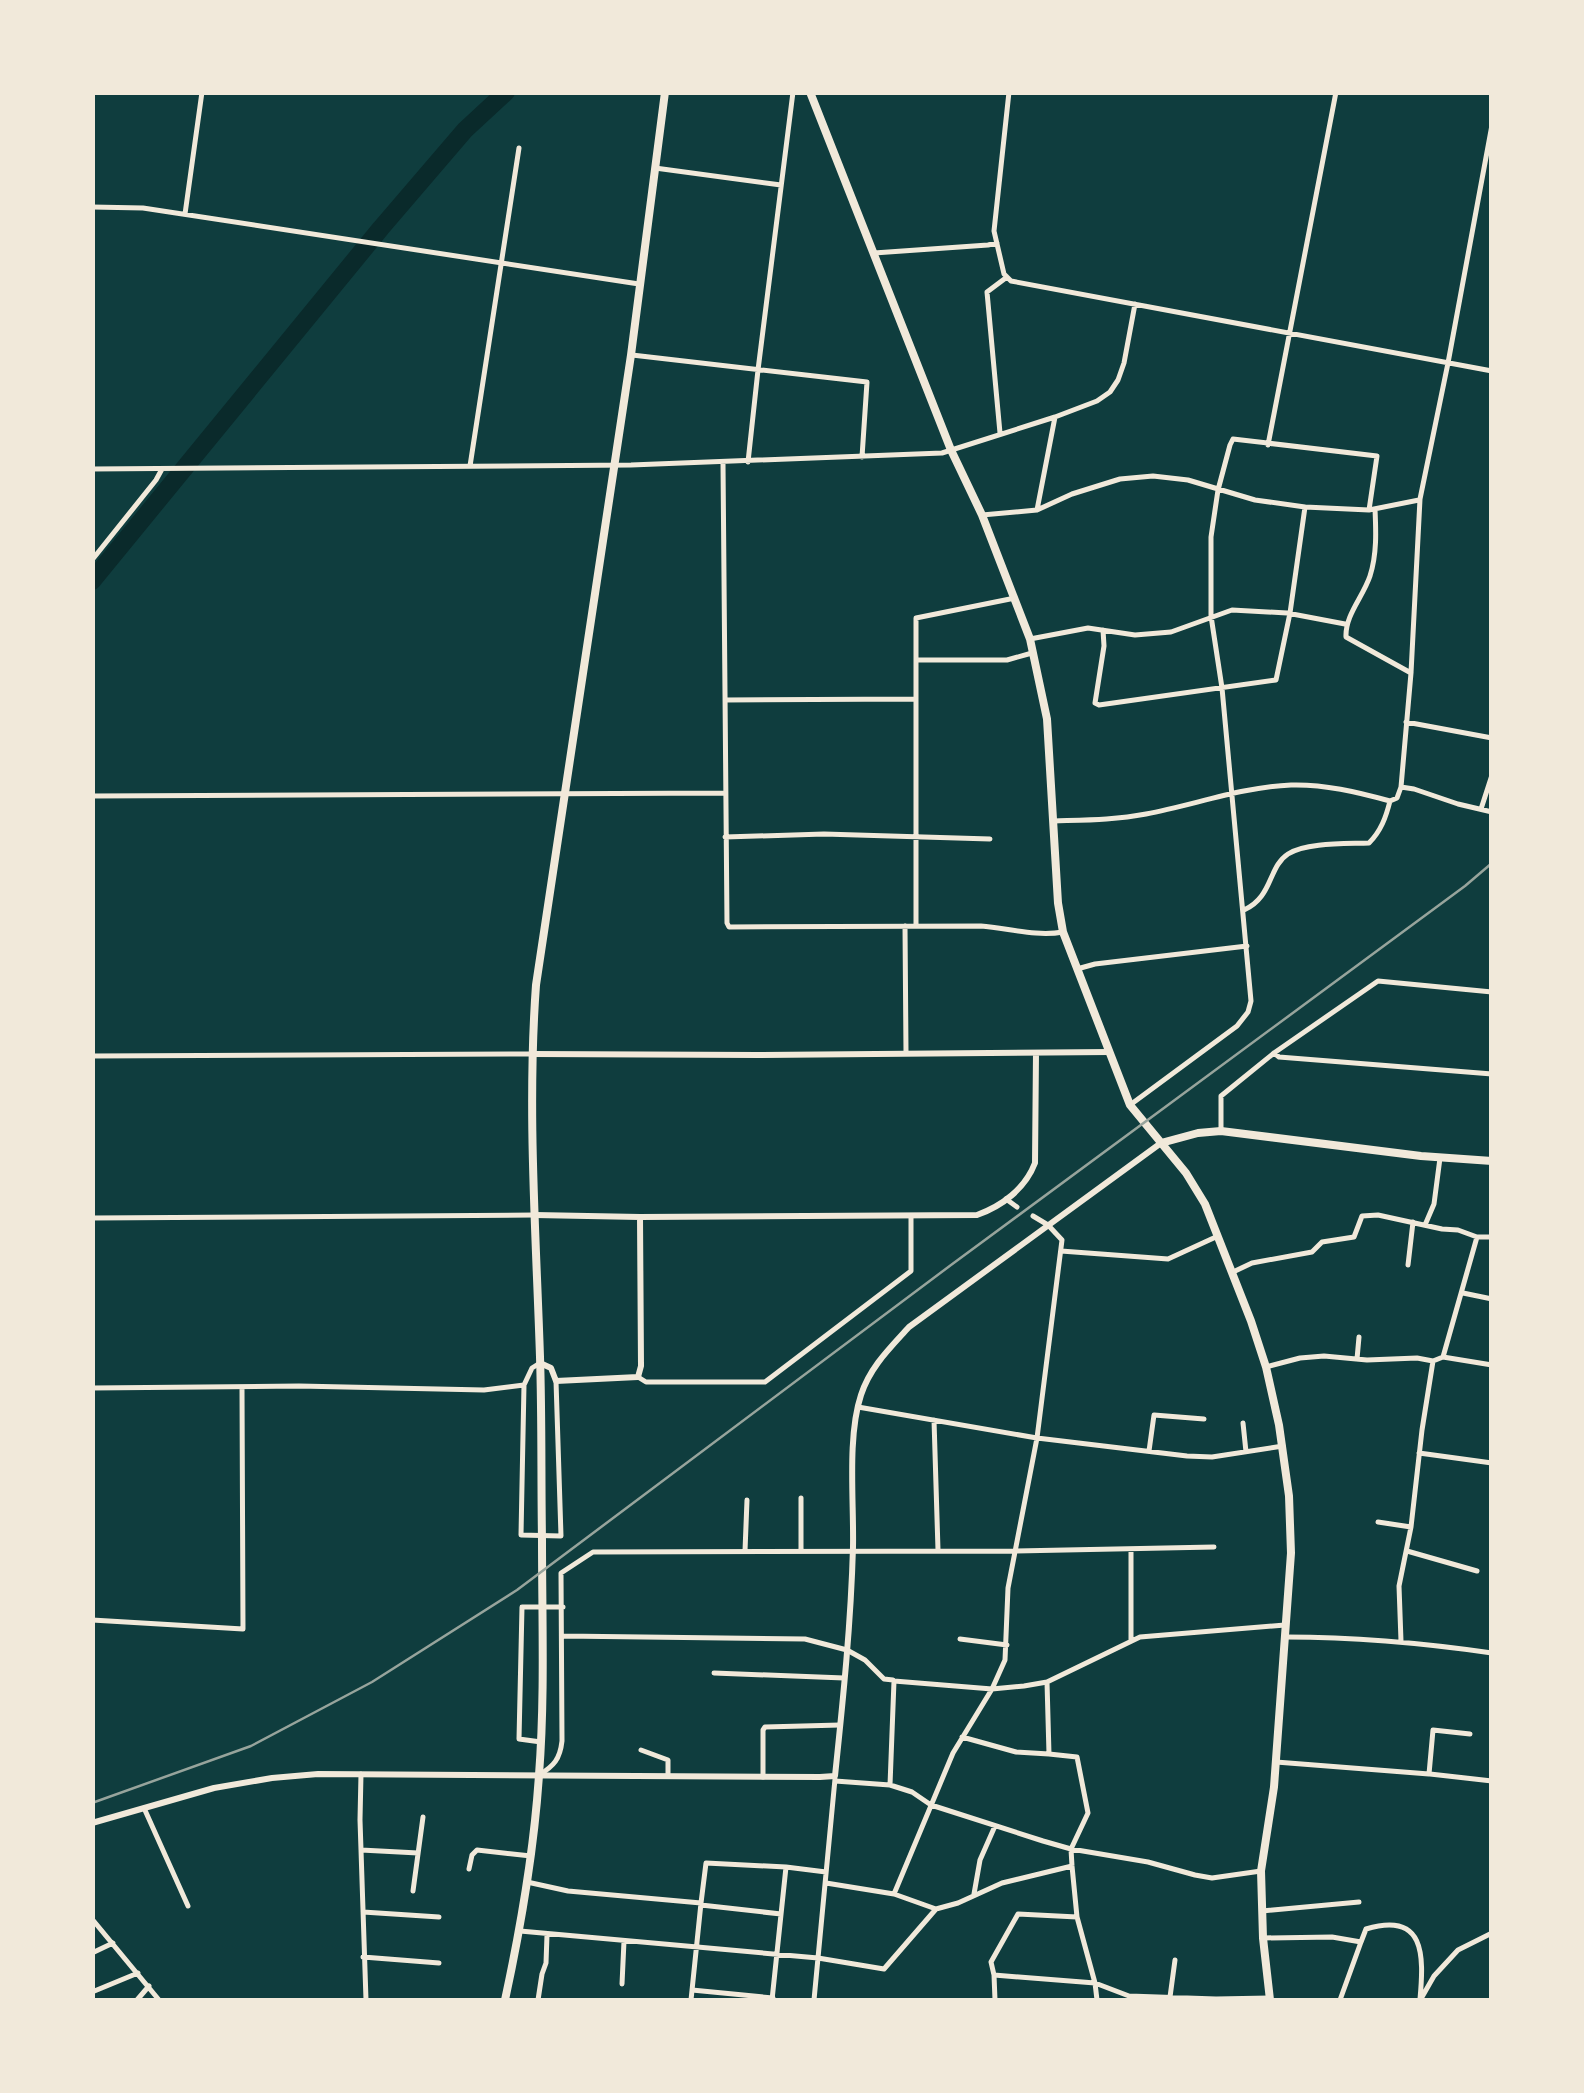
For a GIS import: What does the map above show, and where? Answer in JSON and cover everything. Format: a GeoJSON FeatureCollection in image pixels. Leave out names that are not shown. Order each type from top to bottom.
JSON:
{"type":"FeatureCollection","features":[{"type":"Feature","properties":{"kind":"main road"},"geometry":{"type":"LineString","coordinates":[[505,2000],[531,1856],[541,1742],[540,1362],[531,1054],[536,985],[631,355],[665,92]]}},
{"type":"Feature","properties":{"kind":"main road"},"geometry":{"type":"LineString","coordinates":[[810,92],[1030,639],[1046,719],[1063,932],[1130,1105],[1198,1191],[1233,1272],[1266,1367],[1283,1446],[1291,1553],[1276,1762],[1261,1871],[1269,1999]]}},
{"type":"Feature","properties":{"kind":"main road"},"geometry":{"type":"LineString","coordinates":[[1161,1143],[1221,1131],[1492,1161]]}},
{"type":"Feature","properties":{"kind":"street"},"geometry":{"type":"LineString","coordinates":[[184,214],[202,92]]}},
{"type":"Feature","properties":{"kind":"street"},"geometry":{"type":"LineString","coordinates":[[748,462],[793,92]]}},
{"type":"Feature","properties":{"kind":"street"},"geometry":{"type":"LineString","coordinates":[[1010,92],[994,230],[1004,274],[1012,281],[1492,371]]}},
{"type":"Feature","properties":{"kind":"street"},"geometry":{"type":"LineString","coordinates":[[1268,445],[1336,92]]}},
{"type":"Feature","properties":{"kind":"street"},"geometry":{"type":"LineString","coordinates":[[1054,821],[1100,821],[1292,785],[1347,789],[1390,801],[1397,798],[1411,673],[1420,500],[1492,125]]}},
{"type":"Feature","properties":{"kind":"street"},"geometry":{"type":"LineString","coordinates":[[470,466],[519,148]]}},
{"type":"Feature","properties":{"kind":"street"},"geometry":{"type":"LineString","coordinates":[[655,168],[781,185]]}},
{"type":"Feature","properties":{"kind":"street"},"geometry":{"type":"LineString","coordinates":[[92,207],[143,208],[641,284]]}},
{"type":"Feature","properties":{"kind":"street"},"geometry":{"type":"LineString","coordinates":[[874,254],[998,242]]}},
{"type":"Feature","properties":{"kind":"street"},"geometry":{"type":"LineString","coordinates":[[1000,433],[987,292],[1007,277]]}},
{"type":"Feature","properties":{"kind":"street"},"geometry":{"type":"LineString","coordinates":[[92,468],[615,465],[926,455],[1056,416],[1110,392],[1124,363],[1135,304]]}},
{"type":"Feature","properties":{"kind":"street"},"geometry":{"type":"LineString","coordinates":[[631,355],[867,382],[862,457]]}},
{"type":"Feature","properties":{"kind":"street"},"geometry":{"type":"LineString","coordinates":[[1037,510],[1056,416]]}},
{"type":"Feature","properties":{"kind":"street"},"geometry":{"type":"LineString","coordinates":[[1130,1105],[1237,1026],[1251,1001],[1212,616],[1212,537],[1218,490],[1233,440],[1377,456],[1372,510],[1375,554],[1371,574],[1346,624],[1346,637],[1411,673]]}},
{"type":"Feature","properties":{"kind":"street"},"geometry":{"type":"LineString","coordinates":[[724,463],[727,923],[730,927],[916,926],[1010,928],[1046,935],[1063,932]]}},
{"type":"Feature","properties":{"kind":"street"},"geometry":{"type":"LineString","coordinates":[[92,560],[165,468]]}},
{"type":"Feature","properties":{"kind":"street"},"geometry":{"type":"LineString","coordinates":[[982,514],[1037,510],[1120,478],[1153,476],[1188,480],[1255,500],[1305,508],[1372,510],[1420,500]]}},
{"type":"Feature","properties":{"kind":"street"},"geometry":{"type":"LineString","coordinates":[[1103,630],[1095,703],[1099,705],[1276,680],[1305,508]]}},
{"type":"Feature","properties":{"kind":"street"},"geometry":{"type":"LineString","coordinates":[[916,926],[916,618],[1015,598]]}},
{"type":"Feature","properties":{"kind":"street"},"geometry":{"type":"LineString","coordinates":[[1030,639],[1088,628],[1135,635],[1170,632],[1232,610],[1290,613],[1346,624]]}},
{"type":"Feature","properties":{"kind":"street"},"geometry":{"type":"LineString","coordinates":[[916,660],[1007,660],[1033,652]]}},
{"type":"Feature","properties":{"kind":"street"},"geometry":{"type":"LineString","coordinates":[[725,700],[916,699]]}},
{"type":"Feature","properties":{"kind":"street"},"geometry":{"type":"LineString","coordinates":[[1406,722],[1492,738]]}},
{"type":"Feature","properties":{"kind":"street"},"geometry":{"type":"LineString","coordinates":[[1482,810],[1492,775]]}},
{"type":"Feature","properties":{"kind":"street"},"geometry":{"type":"LineString","coordinates":[[1401,788],[1492,812]]}},
{"type":"Feature","properties":{"kind":"street"},"geometry":{"type":"LineString","coordinates":[[92,796],[724,793]]}},
{"type":"Feature","properties":{"kind":"street"},"geometry":{"type":"LineString","coordinates":[[1244,910],[1256,905],[1289,853],[1332,844],[1369,843],[1378,834],[1390,801]]}},
{"type":"Feature","properties":{"kind":"street"},"geometry":{"type":"LineString","coordinates":[[725,837],[824,834],[990,839]]}},
{"type":"Feature","properties":{"kind":"street"},"geometry":{"type":"LineString","coordinates":[[905,926],[906,1052]]}},
{"type":"Feature","properties":{"kind":"street"},"geometry":{"type":"LineString","coordinates":[[1078,969],[1247,946]]}},
{"type":"Feature","properties":{"kind":"street"},"geometry":{"type":"LineString","coordinates":[[1221,1131],[1222,1096],[1274,1053],[1378,981],[1492,992]]}},
{"type":"Feature","properties":{"kind":"street"},"geometry":{"type":"LineString","coordinates":[[92,1056],[1110,1052]]}},
{"type":"Feature","properties":{"kind":"street"},"geometry":{"type":"LineString","coordinates":[[92,1218],[977,1215],[1006,1199],[1028,1179],[1035,1164],[1036,1053]]}},
{"type":"Feature","properties":{"kind":"street"},"geometry":{"type":"LineString","coordinates":[[1274,1053],[1279,1057],[1492,1074]]}},
{"type":"Feature","properties":{"kind":"street"},"geometry":{"type":"LineString","coordinates":[[814,2000],[847,1650],[854,1439],[858,1407],[869,1375],[910,1327],[1161,1143]]}},
{"type":"Feature","properties":{"kind":"street"},"geometry":{"type":"LineString","coordinates":[[1425,1225],[1434,1204],[1440,1158]]}},
{"type":"Feature","properties":{"kind":"street"},"geometry":{"type":"LineString","coordinates":[[1006,1199],[1017,1206]]}},
{"type":"Feature","properties":{"kind":"street"},"geometry":{"type":"LineString","coordinates":[[556,1381],[638,1376],[646,1382],[765,1382],[911,1272],[911,1214]]}},
{"type":"Feature","properties":{"kind":"street"},"geometry":{"type":"LineString","coordinates":[[1233,1272],[1252,1264],[1312,1252],[1322,1242],[1354,1237],[1362,1216],[1378,1215],[1492,1237]]}},
{"type":"Feature","properties":{"kind":"street"},"geometry":{"type":"LineString","coordinates":[[894,1894],[930,1805],[1005,1660],[1008,1588],[1037,1438],[1062,1240],[1033,1216]]}},
{"type":"Feature","properties":{"kind":"street"},"geometry":{"type":"LineString","coordinates":[[638,1376],[642,1366],[640,1217]]}},
{"type":"Feature","properties":{"kind":"street"},"geometry":{"type":"LineString","coordinates":[[1408,1266],[1413,1222]]}},
{"type":"Feature","properties":{"kind":"street"},"geometry":{"type":"LineString","coordinates":[[1060,1251],[1168,1259],[1218,1236]]}},
{"type":"Feature","properties":{"kind":"street"},"geometry":{"type":"LineString","coordinates":[[1443,1357],[1477,1236]]}},
{"type":"Feature","properties":{"kind":"street"},"geometry":{"type":"LineString","coordinates":[[1462,1293],[1492,1299]]}},
{"type":"Feature","properties":{"kind":"street"},"geometry":{"type":"LineString","coordinates":[[1357,1360],[1359,1338]]}},
{"type":"Feature","properties":{"kind":"street"},"geometry":{"type":"LineString","coordinates":[[1266,1367],[1324,1356],[1432,1361],[1443,1357],[1492,1365]]}},
{"type":"Feature","properties":{"kind":"street"},"geometry":{"type":"LineString","coordinates":[[1401,1640],[1399,1586],[1412,1527],[1432,1361]]}},
{"type":"Feature","properties":{"kind":"street"},"geometry":{"type":"LineString","coordinates":[[540,1362],[551,1368],[556,1381],[560,1536],[521,1536],[524,1385],[532,1368],[540,1362]]}},
{"type":"Feature","properties":{"kind":"street"},"geometry":{"type":"LineString","coordinates":[[92,1388],[300,1386],[484,1390],[524,1385]]}},
{"type":"Feature","properties":{"kind":"street"},"geometry":{"type":"LineString","coordinates":[[92,1620],[244,1629],[242,1388]]}},
{"type":"Feature","properties":{"kind":"street"},"geometry":{"type":"LineString","coordinates":[[858,1407],[1037,1438],[1212,1457],[1283,1446]]}},
{"type":"Feature","properties":{"kind":"street"},"geometry":{"type":"LineString","coordinates":[[1149,1451],[1154,1415],[1204,1419]]}},
{"type":"Feature","properties":{"kind":"street"},"geometry":{"type":"LineString","coordinates":[[934,1420],[938,1550]]}},
{"type":"Feature","properties":{"kind":"street"},"geometry":{"type":"LineString","coordinates":[[1243,1423],[1246,1452]]}},
{"type":"Feature","properties":{"kind":"street"},"geometry":{"type":"LineString","coordinates":[[1419,1453],[1492,1463]]}},
{"type":"Feature","properties":{"kind":"street"},"geometry":{"type":"LineString","coordinates":[[800,1551],[801,1498]]}},
{"type":"Feature","properties":{"kind":"street"},"geometry":{"type":"LineString","coordinates":[[746,1551],[747,1500]]}},
{"type":"Feature","properties":{"kind":"street"},"geometry":{"type":"LineString","coordinates":[[1378,1522],[1412,1527]]}},
{"type":"Feature","properties":{"kind":"street"},"geometry":{"type":"LineString","coordinates":[[539,1775],[554,1766],[560,1754],[561,1573],[593,1552],[1131,1550],[1214,1546]]}},
{"type":"Feature","properties":{"kind":"street"},"geometry":{"type":"LineString","coordinates":[[1131,1550],[1131,1641]]}},
{"type":"Feature","properties":{"kind":"street"},"geometry":{"type":"LineString","coordinates":[[1406,1552],[1477,1571]]}},
{"type":"Feature","properties":{"kind":"street"},"geometry":{"type":"LineString","coordinates":[[541,1742],[519,1738],[522,1607],[561,1607]]}},
{"type":"Feature","properties":{"kind":"street"},"geometry":{"type":"LineString","coordinates":[[563,1636],[805,1639],[847,1650],[884,1678],[992,1689],[1047,1682],[1140,1637],[1286,1625]]}},
{"type":"Feature","properties":{"kind":"street"},"geometry":{"type":"LineString","coordinates":[[1286,1636],[1401,1640],[1492,1652]]}},
{"type":"Feature","properties":{"kind":"street"},"geometry":{"type":"LineString","coordinates":[[960,1639],[1006,1645]]}},
{"type":"Feature","properties":{"kind":"street"},"geometry":{"type":"LineString","coordinates":[[714,1673],[844,1678]]}},
{"type":"Feature","properties":{"kind":"street"},"geometry":{"type":"LineString","coordinates":[[890,1785],[894,1680]]}},
{"type":"Feature","properties":{"kind":"street"},"geometry":{"type":"LineString","coordinates":[[1047,1682],[1049,1754]]}},
{"type":"Feature","properties":{"kind":"street"},"geometry":{"type":"LineString","coordinates":[[764,1777],[765,1728],[840,1725]]}},
{"type":"Feature","properties":{"kind":"street"},"geometry":{"type":"LineString","coordinates":[[1429,1774],[1433,1730],[1470,1734]]}},
{"type":"Feature","properties":{"kind":"street"},"geometry":{"type":"LineString","coordinates":[[962,1738],[1016,1752],[1077,1757],[1088,1813],[1071,1848],[1072,1866],[1078,1917],[1097,2000]]}},
{"type":"Feature","properties":{"kind":"street"},"geometry":{"type":"LineString","coordinates":[[641,1750],[668,1760],[668,1776]]}},
{"type":"Feature","properties":{"kind":"street"},"geometry":{"type":"LineString","coordinates":[[1276,1762],[1492,1780]]}},
{"type":"Feature","properties":{"kind":"street"},"geometry":{"type":"LineString","coordinates":[[362,1774],[366,2000]]}},
{"type":"Feature","properties":{"kind":"street"},"geometry":{"type":"LineString","coordinates":[[92,1823],[214,1788],[272,1778],[362,1774],[835,1778],[890,1785],[912,1792],[930,1805],[1071,1848],[1212,1878],[1261,1871]]}},
{"type":"Feature","properties":{"kind":"street"},"geometry":{"type":"LineString","coordinates":[[144,1808],[188,1906]]}},
{"type":"Feature","properties":{"kind":"street"},"geometry":{"type":"LineString","coordinates":[[413,1891],[424,1817]]}},
{"type":"Feature","properties":{"kind":"street"},"geometry":{"type":"LineString","coordinates":[[974,1894],[980,1860],[995,1826]]}},
{"type":"Feature","properties":{"kind":"street"},"geometry":{"type":"LineString","coordinates":[[361,1850],[418,1853]]}},
{"type":"Feature","properties":{"kind":"street"},"geometry":{"type":"LineString","coordinates":[[469,1870],[472,1854],[477,1850],[531,1856]]}},
{"type":"Feature","properties":{"kind":"street"},"geometry":{"type":"LineString","coordinates":[[691,2000],[706,1863],[826,1872]]}},
{"type":"Feature","properties":{"kind":"street"},"geometry":{"type":"LineString","coordinates":[[520,1931],[818,1958],[884,1969],[936,1909],[1002,1883],[1072,1866]]}},
{"type":"Feature","properties":{"kind":"street"},"geometry":{"type":"LineString","coordinates":[[692,1990],[773,1999],[786,1867]]}},
{"type":"Feature","properties":{"kind":"street"},"geometry":{"type":"LineString","coordinates":[[527,1882],[568,1891],[781,1914]]}},
{"type":"Feature","properties":{"kind":"street"},"geometry":{"type":"LineString","coordinates":[[826,1884],[894,1894],[936,1909]]}},
{"type":"Feature","properties":{"kind":"street"},"geometry":{"type":"LineString","coordinates":[[1262,1910],[1359,1902]]}},
{"type":"Feature","properties":{"kind":"street"},"geometry":{"type":"LineString","coordinates":[[363,1912],[439,1917]]}},
{"type":"Feature","properties":{"kind":"street"},"geometry":{"type":"LineString","coordinates":[[995,2000],[991,1962],[1018,1914],[1078,1917]]}},
{"type":"Feature","properties":{"kind":"street"},"geometry":{"type":"LineString","coordinates":[[92,1919],[159,2000]]}},
{"type":"Feature","properties":{"kind":"street"},"geometry":{"type":"LineString","coordinates":[[1340,2000],[1366,1928],[1388,1922],[1406,1929],[1418,1941],[1423,1970],[1420,2000]]}},
{"type":"Feature","properties":{"kind":"street"},"geometry":{"type":"LineString","coordinates":[[1420,2000],[1434,1976],[1458,1950],[1492,1933]]}},
{"type":"Feature","properties":{"kind":"street"},"geometry":{"type":"LineString","coordinates":[[538,2000],[547,1934]]}},
{"type":"Feature","properties":{"kind":"street"},"geometry":{"type":"LineString","coordinates":[[1263,1938],[1332,1936],[1360,1942]]}},
{"type":"Feature","properties":{"kind":"street"},"geometry":{"type":"LineString","coordinates":[[622,1984],[624,1941]]}},
{"type":"Feature","properties":{"kind":"street"},"geometry":{"type":"LineString","coordinates":[[92,1953],[113,1943]]}},
{"type":"Feature","properties":{"kind":"street"},"geometry":{"type":"LineString","coordinates":[[363,1957],[438,1963]]}},
{"type":"Feature","properties":{"kind":"street"},"geometry":{"type":"LineString","coordinates":[[1170,1998],[1175,1960]]}},
{"type":"Feature","properties":{"kind":"street"},"geometry":{"type":"LineString","coordinates":[[92,1992],[138,1972]]}},
{"type":"Feature","properties":{"kind":"street"},"geometry":{"type":"LineString","coordinates":[[994,1975],[1095,1983],[1129,1996],[1269,1999]]}},
{"type":"Feature","properties":{"kind":"street"},"geometry":{"type":"LineString","coordinates":[[137,2000],[149,1986]]}},
{"type":"Feature","properties":{"kind":"waterway"},"geometry":{"type":"LineString","coordinates":[[92,581],[381,228],[465,130],[506,92]]}},
{"type":"Feature","properties":{"kind":"railway"},"geometry":{"type":"LineString","coordinates":[[92,1803],[251,1746],[372,1682],[517,1590],[1492,863]]}}]}
